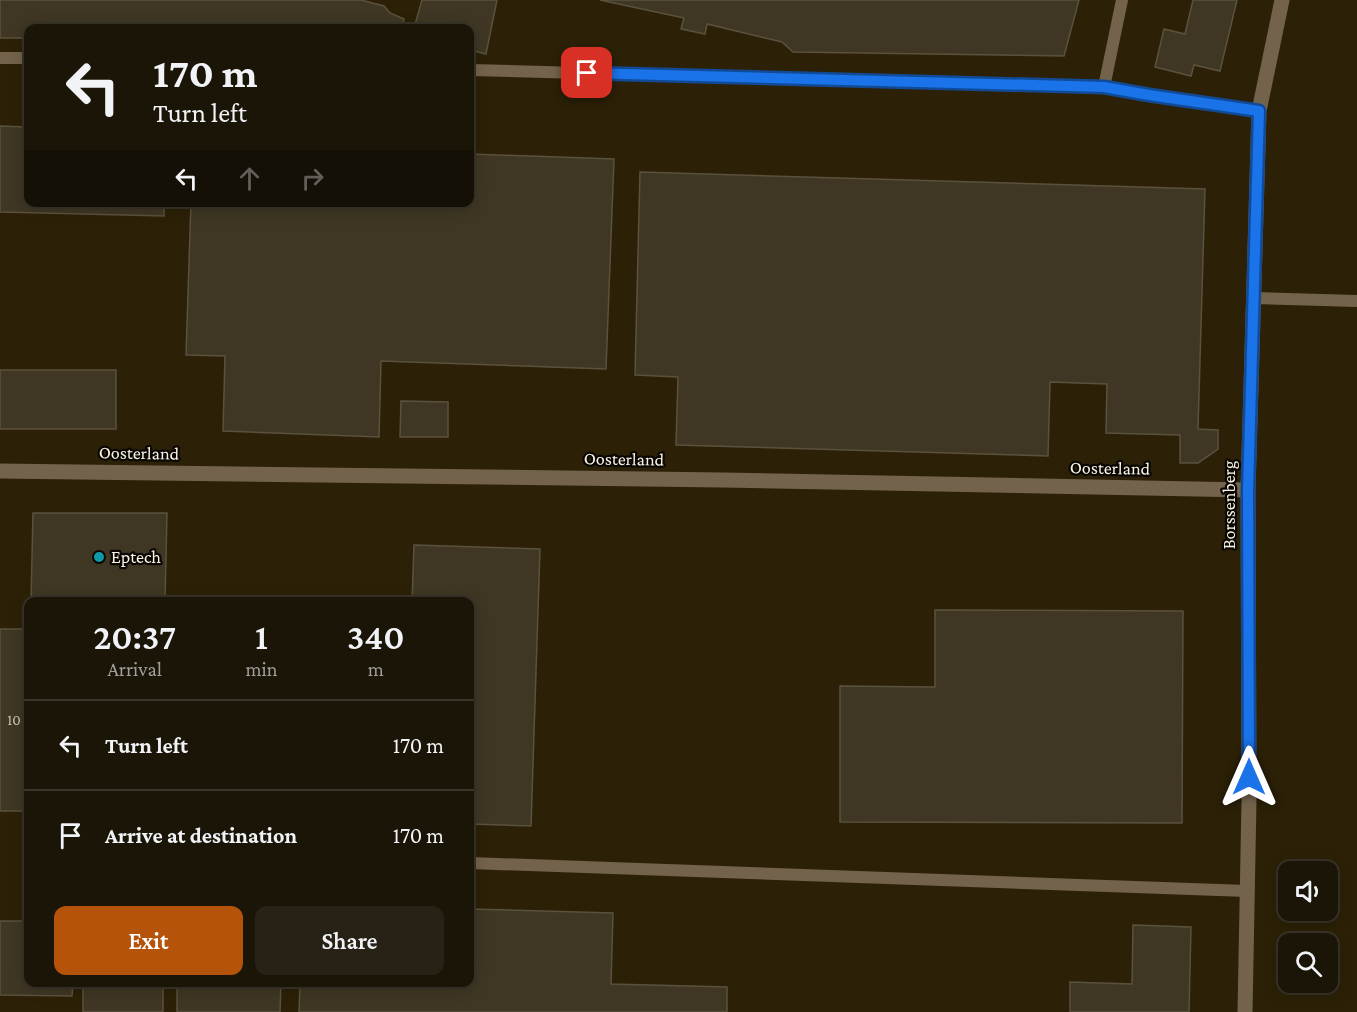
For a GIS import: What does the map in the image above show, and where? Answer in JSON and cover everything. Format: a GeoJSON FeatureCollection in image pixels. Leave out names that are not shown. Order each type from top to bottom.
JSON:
{"type":"FeatureCollection","features":[{"type":"Feature","properties":{"kind":"street","name":"Borssenberg"},"geometry":{"type":"LineString","coordinates":[[1245,1012],[1249,801],[1248,490],[1259,111],[1282,0]]}},
{"type":"Feature","properties":{"kind":"street","name":"Oosterland"},"geometry":{"type":"LineString","coordinates":[[0,471],[735,480],[1248,490]]}},
{"type":"Feature","properties":{"kind":"lane"},"geometry":{"type":"LineString","coordinates":[[1104,87],[1122,0]]}},
{"type":"Feature","properties":{"kind":"lane"},"geometry":{"type":"LineString","coordinates":[[0,58],[24,58]]}},
{"type":"Feature","properties":{"kind":"lane"},"geometry":{"type":"LineString","coordinates":[[474,70],[1104,87],[1259,111]]}},
{"type":"Feature","properties":{"kind":"lane"},"geometry":{"type":"LineString","coordinates":[[1254,298],[1357,301]]}},
{"type":"Feature","properties":{"kind":"lane"},"geometry":{"type":"LineString","coordinates":[[474,863],[1247,891]]}},
{"type":"Feature","properties":{"kind":"shaded area"},"geometry":{"type":"Polygon","coordinates":[[[0,0],[1357,0],[1357,1012],[0,1012],[0,0]]]}},
{"type":"Feature","properties":{"kind":"building"},"geometry":{"type":"Polygon","coordinates":[[[0,0],[361,0],[384,6],[390,13],[404,19],[403,24],[24,24],[24,38],[0,38],[0,0]]]}},
{"type":"Feature","properties":{"kind":"building"},"geometry":{"type":"Polygon","coordinates":[[[422,0],[497,0],[486,54],[474,51],[474,24],[415,24],[422,0]]]}},
{"type":"Feature","properties":{"kind":"building"},"geometry":{"type":"Polygon","coordinates":[[[600,0],[1079,0],[1064,56],[793,52],[782,42],[707,24],[705,34],[681,29],[684,18],[600,0]]]}},
{"type":"Feature","properties":{"kind":"building"},"geometry":{"type":"Polygon","coordinates":[[[1193,0],[1237,0],[1220,71],[1194,65],[1191,76],[1155,67],[1164,29],[1185,34],[1193,0]]]}},
{"type":"Feature","properties":{"kind":"building"},"geometry":{"type":"Polygon","coordinates":[[[0,126],[24,127],[24,207],[164,207],[164,216],[0,212],[0,126]]]}},
{"type":"Feature","properties":{"kind":"building"},"geometry":{"type":"Polygon","coordinates":[[[474,154],[614,159],[606,369],[381,361],[379,437],[223,431],[225,356],[186,355],[191,207],[474,207],[474,154]]]}},
{"type":"Feature","properties":{"kind":"building"},"geometry":{"type":"Polygon","coordinates":[[[640,172],[1205,189],[1198,429],[1218,430],[1218,449],[1198,463],[1180,463],[1180,435],[1106,433],[1107,384],[1050,382],[1048,456],[676,445],[678,377],[635,375],[640,172]]]}},
{"type":"Feature","properties":{"kind":"building"},"geometry":{"type":"Polygon","coordinates":[[[0,370],[116,370],[116,429],[0,429],[0,370]]]}},
{"type":"Feature","properties":{"kind":"building"},"geometry":{"type":"Polygon","coordinates":[[[401,401],[448,402],[448,437],[400,437],[401,401]]]}},
{"type":"Feature","properties":{"kind":"building","name":"Eptech"},"geometry":{"type":"Polygon","coordinates":[[[33,513],[167,513],[165,597],[31,597],[33,513]]]}},
{"type":"Feature","properties":{"kind":"building"},"geometry":{"type":"Polygon","coordinates":[[[414,545],[540,549],[531,826],[474,824],[474,597],[412,597],[414,545]]]}},
{"type":"Feature","properties":{"kind":"building"},"geometry":{"type":"Polygon","coordinates":[[[935,610],[1183,611],[1182,823],[840,822],[840,686],[935,687],[935,610]]]}},
{"type":"Feature","properties":{"kind":"building"},"geometry":{"type":"Polygon","coordinates":[[[0,629],[24,629],[24,811],[0,811],[0,629]]]}},
{"type":"Feature","properties":{"kind":"building"},"geometry":{"type":"Polygon","coordinates":[[[474,909],[613,913],[611,984],[727,987],[727,1012],[299,1012],[300,987],[474,987],[474,909]]]}},
{"type":"Feature","properties":{"kind":"building"},"geometry":{"type":"Polygon","coordinates":[[[0,921],[24,921],[24,987],[73,987],[72,996],[0,995],[0,921]]]}},
{"type":"Feature","properties":{"kind":"building"},"geometry":{"type":"Polygon","coordinates":[[[1133,925],[1191,927],[1189,1012],[1070,1012],[1070,982],[1132,984],[1133,925]]]}},
{"type":"Feature","properties":{"kind":"building"},"geometry":{"type":"Polygon","coordinates":[[[83,987],[163,987],[163,1012],[83,1012],[83,987]]]}},
{"type":"Feature","properties":{"kind":"building"},"geometry":{"type":"Polygon","coordinates":[[[177,987],[281,987],[280,1012],[177,1012],[177,987]]]}},
{"type":"Feature","properties":{"kind":"place","name":"Eptech"},"geometry":{"type":"Point","coordinates":[99,557]}},
{"type":"Feature","properties":{"kind":"route"},"geometry":{"type":"LineString","coordinates":[[587,73],[1104,87],[1259,111],[1248,490],[1249,777]]}}]}
